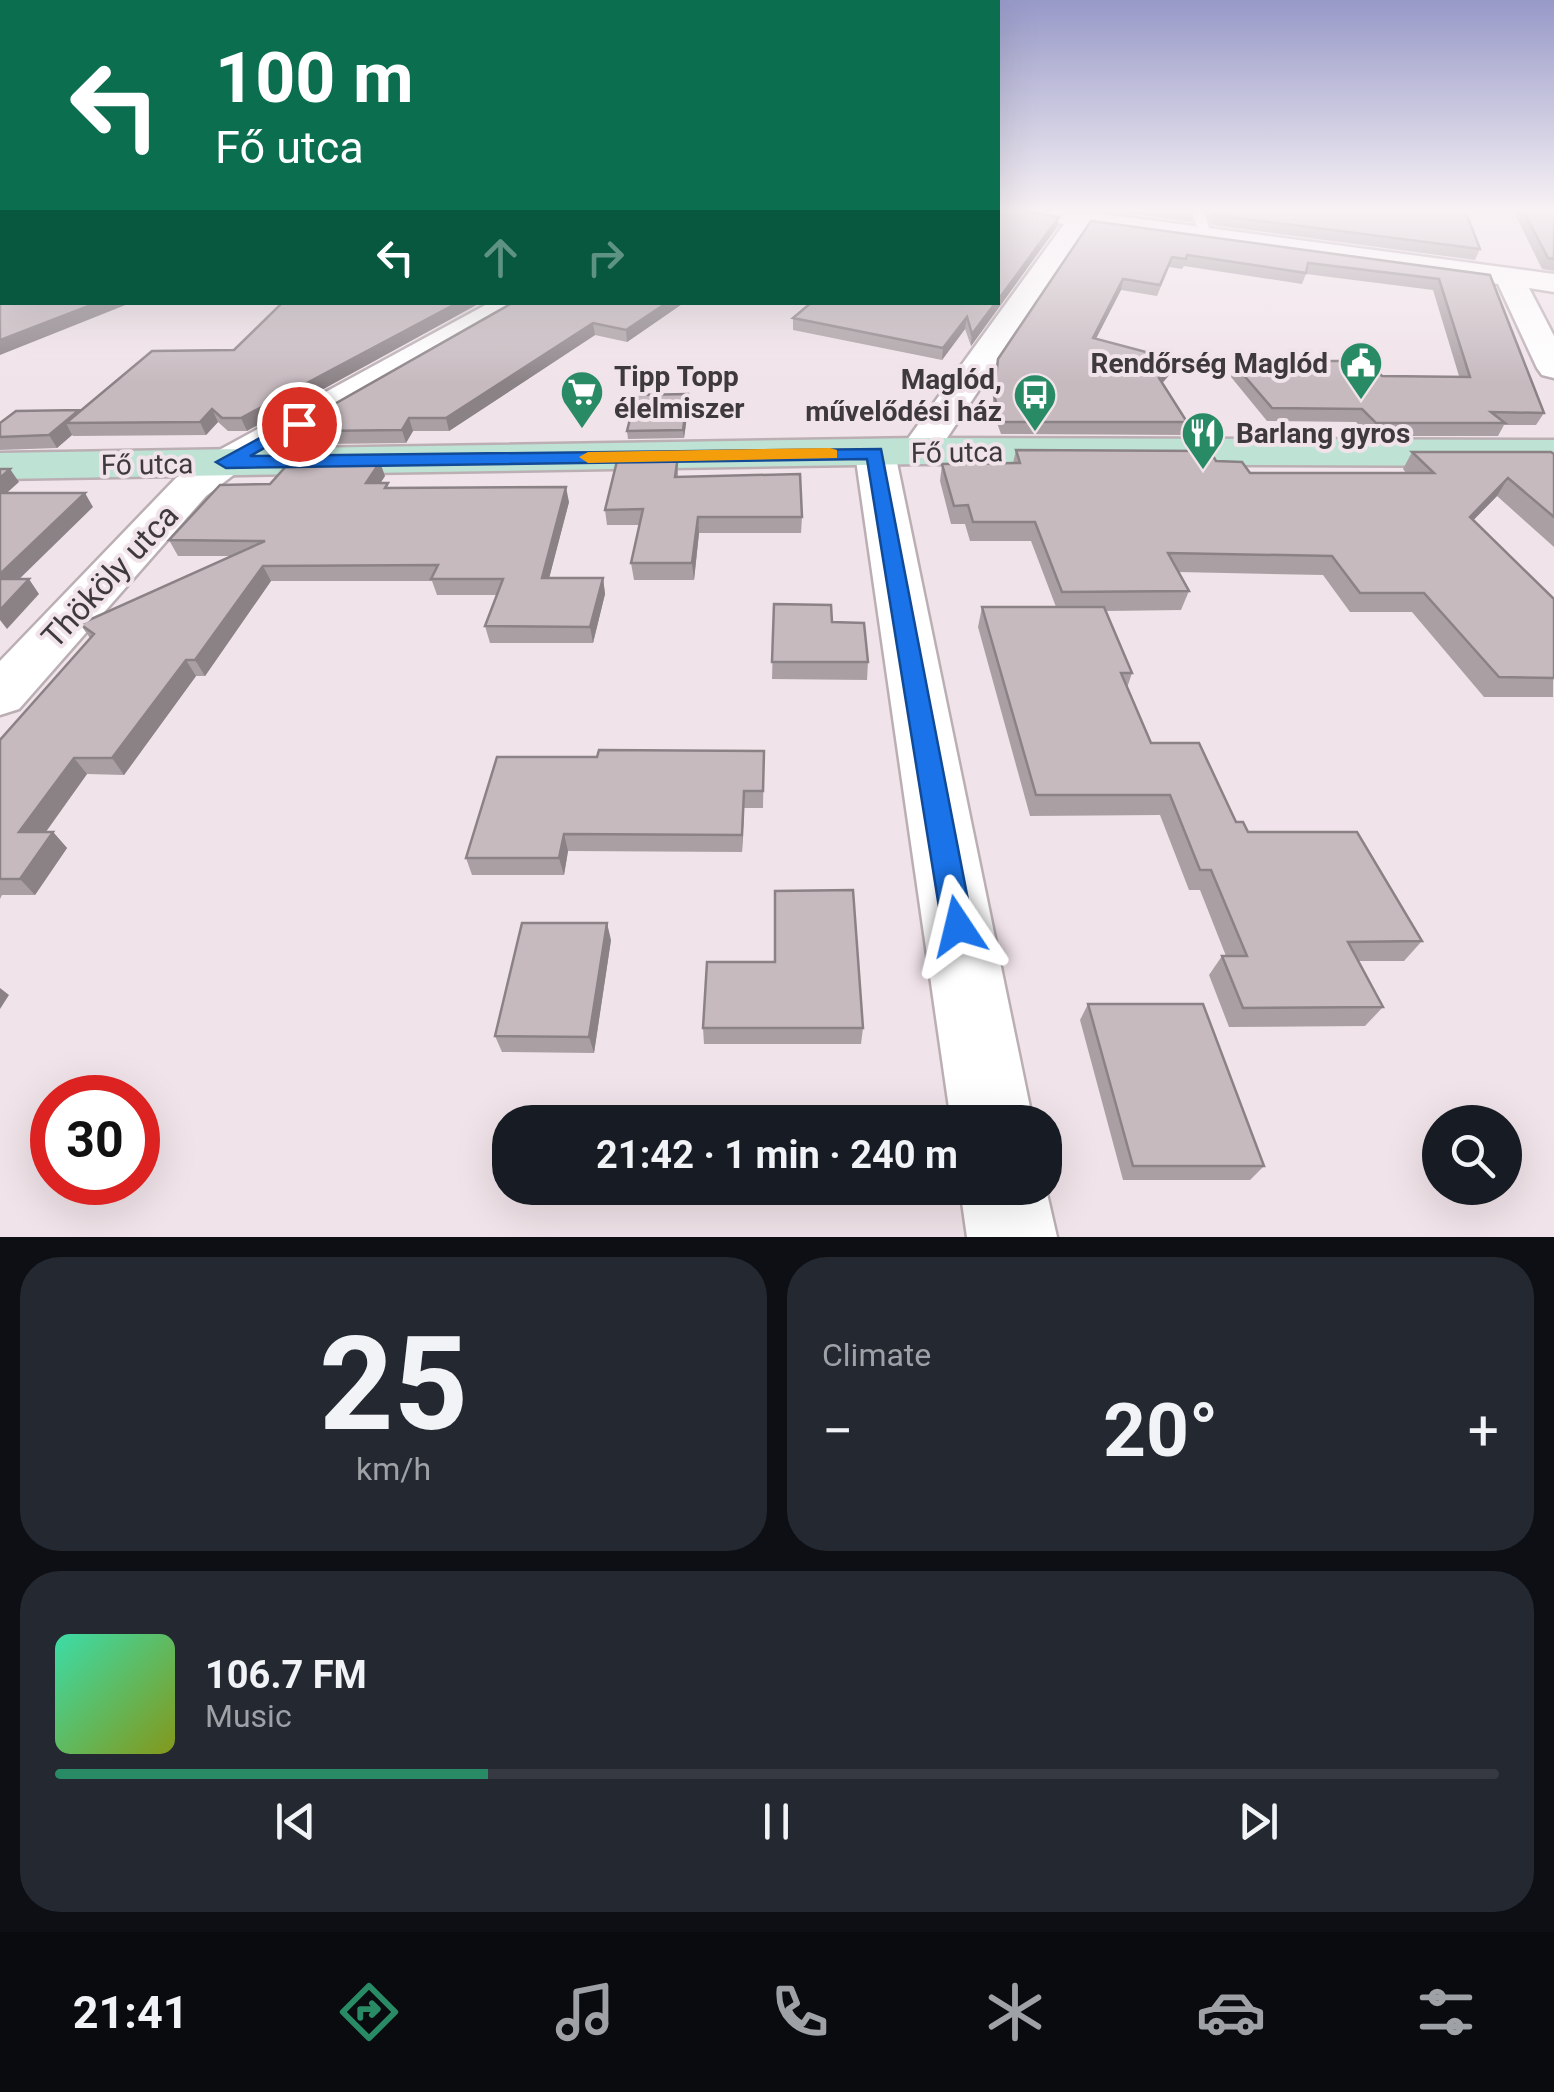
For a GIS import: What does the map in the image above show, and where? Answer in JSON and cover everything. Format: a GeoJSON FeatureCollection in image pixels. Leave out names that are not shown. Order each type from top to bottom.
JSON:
{"type":"FeatureCollection","features":[{"type":"Feature","properties":{"kind":"main road","name":"Fő utca"},"geometry":{"type":"LineString","coordinates":[[0,466],[897,452],[1554,453]]}},
{"type":"Feature","properties":{"kind":"street"},"geometry":{"type":"LineString","coordinates":[[990,1105],[897,452],[1042,268]]}},
{"type":"Feature","properties":{"kind":"street"},"geometry":{"type":"LineString","coordinates":[[1456,268],[1554,283]]}},
{"type":"Feature","properties":{"kind":"street"},"geometry":{"type":"LineString","coordinates":[[1509,277],[1554,368]]}},
{"type":"Feature","properties":{"kind":"street","name":"Thököly utca"},"geometry":{"type":"LineString","coordinates":[[0,696],[192,487],[226,462],[509,305]]}},
{"type":"Feature","properties":{"kind":"street"},"geometry":{"type":"LineString","coordinates":[[1006,1205],[1012,1237]]}},
{"type":"Feature","properties":{"kind":"building"},"geometry":{"type":"Polygon","coordinates":[[[1000,268],[1022,268],[1000,297],[1000,268]]]}},
{"type":"Feature","properties":{"kind":"building"},"geometry":{"type":"Polygon","coordinates":[[[1060,268],[1167,268],[1160,285],[1123,279],[1093,338],[1176,360],[1159,378],[1187,422],[1003,422],[994,396],[998,359],[1060,268]]]}},
{"type":"Feature","properties":{"kind":"building"},"geometry":{"type":"Polygon","coordinates":[[[1271,268],[1307,268],[1306,273],[1271,268]]]}},
{"type":"Feature","properties":{"kind":"building"},"geometry":{"type":"Polygon","coordinates":[[[1347,268],[1436,268],[1490,275],[1544,413],[1491,412],[1505,423],[1376,423],[1362,409],[1272,408],[1235,365],[1319,366],[1314,361],[1366,361],[1382,376],[1470,377],[1439,279],[1347,268]]]}},
{"type":"Feature","properties":{"kind":"building"},"geometry":{"type":"Polygon","coordinates":[[[0,305],[91,305],[0,340],[0,305]]]}},
{"type":"Feature","properties":{"kind":"building"},"geometry":{"type":"Polygon","coordinates":[[[280,305],[453,305],[241,418],[222,418],[212,409],[200,422],[66,423],[152,351],[234,350],[280,305]]]}},
{"type":"Feature","properties":{"kind":"building"},"geometry":{"type":"Polygon","coordinates":[[[509,305],[664,305],[626,330],[593,323],[446,418],[409,418],[402,430],[319,431],[330,418],[310,418],[509,305]]]}},
{"type":"Feature","properties":{"kind":"building"},"geometry":{"type":"Polygon","coordinates":[[[808,305],[994,305],[972,334],[967,317],[943,348],[793,318],[808,305]]]}},
{"type":"Feature","properties":{"kind":"building"},"geometry":{"type":"Polygon","coordinates":[[[688,394],[683,430],[627,431],[636,395],[688,394]]]}},
{"type":"Feature","properties":{"kind":"building"},"geometry":{"type":"Polygon","coordinates":[[[79,410],[49,435],[0,437],[0,423],[16,411],[79,410]]]}},
{"type":"Feature","properties":{"kind":"building"},"geometry":{"type":"Polygon","coordinates":[[[1016,450],[1210,451],[1216,461],[1242,462],[1250,473],[1434,473],[1412,452],[1551,452],[1554,517],[1508,478],[1470,517],[1554,599],[1554,678],[1499,677],[1424,593],[1360,593],[1332,556],[1168,553],[1189,591],[1062,592],[1035,522],[973,522],[968,505],[954,506],[942,464],[1020,463],[1016,450]]]}},
{"type":"Feature","properties":{"kind":"building"},"geometry":{"type":"Polygon","coordinates":[[[678,456],[675,477],[800,474],[802,517],[698,517],[692,563],[631,563],[643,509],[605,510],[618,457],[678,456]]]}},
{"type":"Feature","properties":{"kind":"building"},"geometry":{"type":"Polygon","coordinates":[[[380,462],[366,483],[388,483],[385,488],[566,487],[542,578],[603,578],[590,627],[485,626],[503,579],[431,579],[438,565],[263,566],[195,660],[186,660],[112,758],[74,758],[19,832],[53,832],[20,879],[0,879],[0,740],[94,634],[80,624],[265,541],[169,540],[220,485],[270,484],[289,463],[380,462]]]}},
{"type":"Feature","properties":{"kind":"building"},"geometry":{"type":"Polygon","coordinates":[[[0,493],[85,493],[0,574],[0,493]]]}},
{"type":"Feature","properties":{"kind":"building"},"geometry":{"type":"Polygon","coordinates":[[[0,579],[29,579],[0,610],[0,579]]]}},
{"type":"Feature","properties":{"kind":"building"},"geometry":{"type":"Polygon","coordinates":[[[774,604],[831,605],[832,622],[864,623],[868,662],[772,662],[774,604]]]}},
{"type":"Feature","properties":{"kind":"building"},"geometry":{"type":"Polygon","coordinates":[[[982,607],[1104,607],[1132,673],[1121,673],[1151,743],[1199,743],[1236,822],[1243,822],[1248,832],[1357,832],[1422,941],[1348,942],[1383,1007],[1243,1008],[1222,956],[1247,956],[1211,870],[1200,870],[1170,795],[1036,795],[982,607]]]}},
{"type":"Feature","properties":{"kind":"building"},"geometry":{"type":"Polygon","coordinates":[[[599,750],[764,751],[763,791],[744,791],[742,835],[564,834],[559,858],[466,858],[497,757],[597,757],[599,750]]]}},
{"type":"Feature","properties":{"kind":"building"},"geometry":{"type":"Polygon","coordinates":[[[853,890],[863,1028],[703,1028],[707,962],[775,962],[775,891],[853,890]]]}},
{"type":"Feature","properties":{"kind":"building"},"geometry":{"type":"Polygon","coordinates":[[[522,923],[607,923],[589,1037],[495,1036],[522,923]]]}},
{"type":"Feature","properties":{"kind":"building"},"geometry":{"type":"Polygon","coordinates":[[[1088,1004],[1203,1004],[1264,1166],[1133,1166],[1088,1004]]]}},
{"type":"Feature","properties":{"kind":"slow traffic"},"geometry":{"type":"LineString","coordinates":[[588,457],[830,454]]}},
{"type":"Feature","properties":{"kind":"place","name":"Rendőrség Maglód"},"geometry":{"type":"Point","coordinates":[1361,401]}},
{"type":"Feature","properties":{"kind":"place","name":"Tipp Topp élelmiszer"},"geometry":{"type":"Point","coordinates":[582,430]}},
{"type":"Feature","properties":{"kind":"place","name":"Maglód, művelődési ház"},"geometry":{"type":"Point","coordinates":[1035,433]}},
{"type":"Feature","properties":{"kind":"place","name":"Barlang gyros"},"geometry":{"type":"Point","coordinates":[1203,471]}},
{"type":"Feature","properties":{"kind":"route"},"geometry":{"type":"LineString","coordinates":[[299,424],[226,462],[875,453],[958,926]]}}]}
